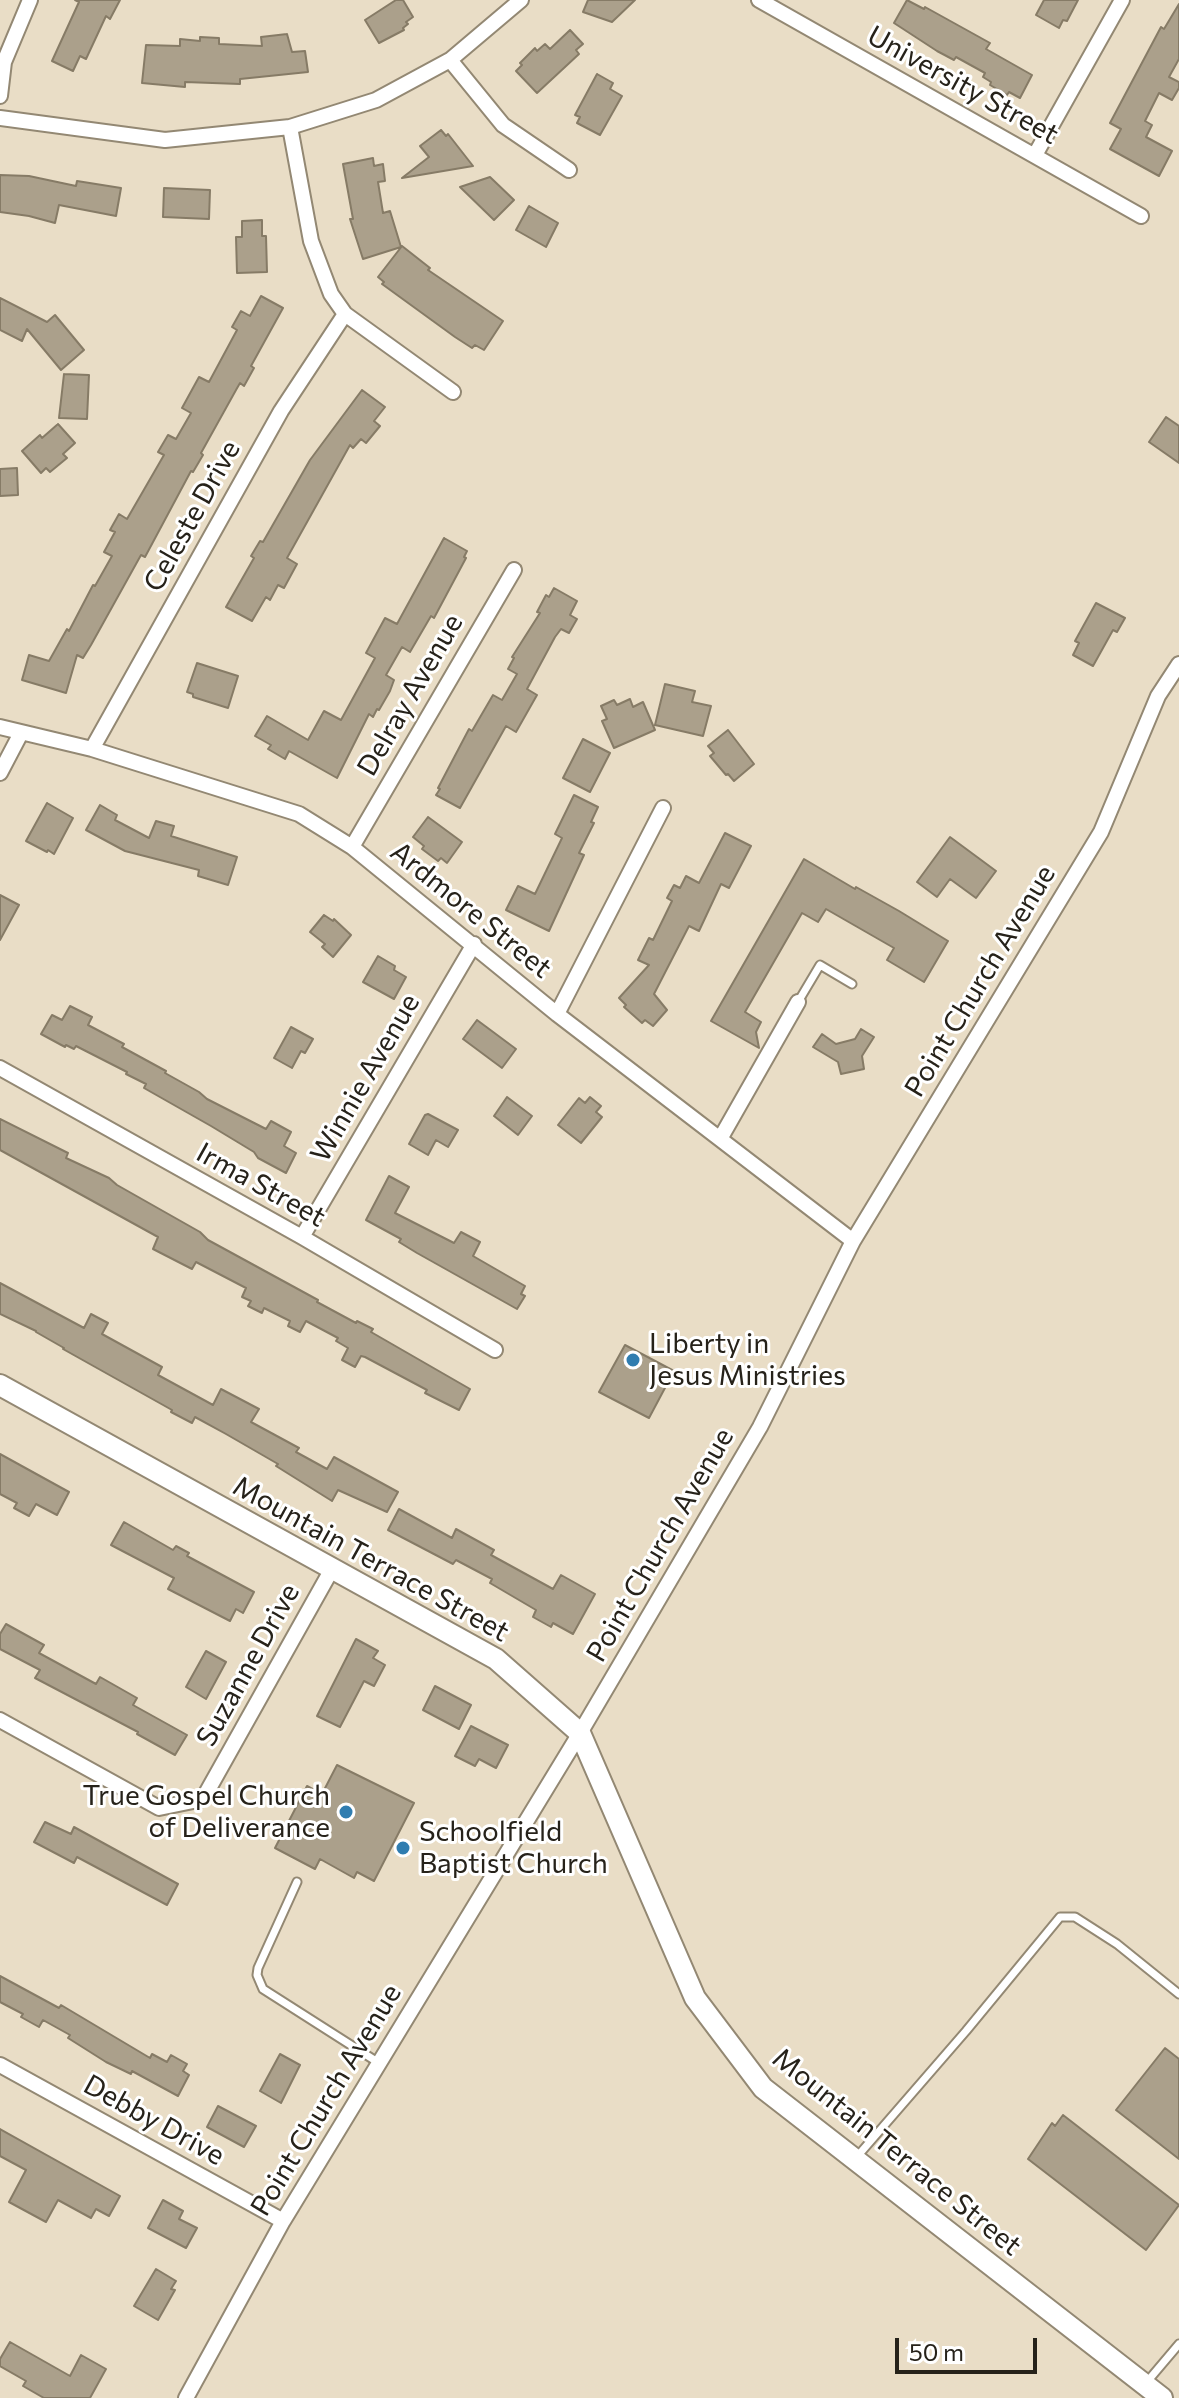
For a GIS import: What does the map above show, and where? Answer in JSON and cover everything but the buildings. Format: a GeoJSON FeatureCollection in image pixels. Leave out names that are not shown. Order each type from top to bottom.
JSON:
{"type":"FeatureCollection","features":[{"type":"Feature","properties":{"kind":"street"},"geometry":{"type":"LineString","coordinates":[[0,96],[4,62],[30,0]]}},
{"type":"Feature","properties":{"kind":"street"},"geometry":{"type":"LineString","coordinates":[[0,118],[165,140],[290,127],[376,100],[450,60],[521,0]]}},
{"type":"Feature","properties":{"kind":"street","name":"University Street"},"geometry":{"type":"LineString","coordinates":[[759,0],[1141,216]]}},
{"type":"Feature","properties":{"kind":"street"},"geometry":{"type":"LineString","coordinates":[[1035,155],[1122,0]]}},
{"type":"Feature","properties":{"kind":"street"},"geometry":{"type":"LineString","coordinates":[[450,60],[503,125],[569,170]]}},
{"type":"Feature","properties":{"kind":"street"},"geometry":{"type":"LineString","coordinates":[[290,127],[311,241],[331,294],[345,314],[453,392]]}},
{"type":"Feature","properties":{"kind":"street","name":"Celeste Drive"},"geometry":{"type":"LineString","coordinates":[[92,749],[281,411],[345,314]]}},
{"type":"Feature","properties":{"kind":"street","name":"Delray Avenue"},"geometry":{"type":"LineString","coordinates":[[352,847],[514,570]]}},
{"type":"Feature","properties":{"kind":"street","name":"Point Church Avenue"},"geometry":{"type":"LineString","coordinates":[[186,2398],[283,2221],[580,1733],[760,1427],[853,1241],[1101,832],[1158,696],[1179,664]]}},
{"type":"Feature","properties":{"kind":"street","name":"Ardmore Street"},"geometry":{"type":"LineString","coordinates":[[0,727],[92,749],[299,814],[352,847],[557,1014],[853,1241]]}},
{"type":"Feature","properties":{"kind":"street"},"geometry":{"type":"LineString","coordinates":[[0,773],[21,733]]}},
{"type":"Feature","properties":{"kind":"street"},"geometry":{"type":"LineString","coordinates":[[557,1014],[663,808]]}},
{"type":"Feature","properties":{"kind":"street","name":"Winnie Avenue"},"geometry":{"type":"LineString","coordinates":[[302,1237],[474,944]]}},
{"type":"Feature","properties":{"kind":"street"},"geometry":{"type":"LineString","coordinates":[[720,1139],[798,1002]]}},
{"type":"Feature","properties":{"kind":"street","name":"Irma Street"},"geometry":{"type":"LineString","coordinates":[[0,1068],[302,1237],[495,1350]]}},
{"type":"Feature","properties":{"kind":"street","name":"Mountain Terrace Street"},"geometry":{"type":"LineString","coordinates":[[0,1385],[496,1659],[580,1733],[695,1998],[763,2088],[1162,2398]]}},
{"type":"Feature","properties":{"kind":"street","name":"Suzanne Drive"},"geometry":{"type":"LineString","coordinates":[[0,1720],[159,1808],[203,1799],[332,1569]]}},
{"type":"Feature","properties":{"kind":"street","name":"Debby Drive"},"geometry":{"type":"LineString","coordinates":[[0,2065],[283,2221]]}},
{"type":"Feature","properties":{"kind":"lane"},"geometry":{"type":"LineString","coordinates":[[798,1002],[820,965],[852,984]]}},
{"type":"Feature","properties":{"kind":"lane"},"geometry":{"type":"LineString","coordinates":[[297,1882],[258,1968],[257,1975],[263,1989],[379,2063]]}},
{"type":"Feature","properties":{"kind":"lane"},"geometry":{"type":"LineString","coordinates":[[855,2159],[1060,1917],[1075,1917],[1107,1937],[1179,1994]]}},
{"type":"Feature","properties":{"kind":"lane"},"geometry":{"type":"LineString","coordinates":[[1145,2385],[1179,2344]]}},
{"type":"Feature","properties":{"kind":"place","name":"Liberty in Jesus Ministries"},"geometry":{"type":"Point","coordinates":[633,1360]}},
{"type":"Feature","properties":{"kind":"place","name":"True Gospel Church of Deliverance"},"geometry":{"type":"Point","coordinates":[346,1812]}},
{"type":"Feature","properties":{"kind":"place","name":"Schoolfield Baptist Church"},"geometry":{"type":"Point","coordinates":[403,1848]}}]}
